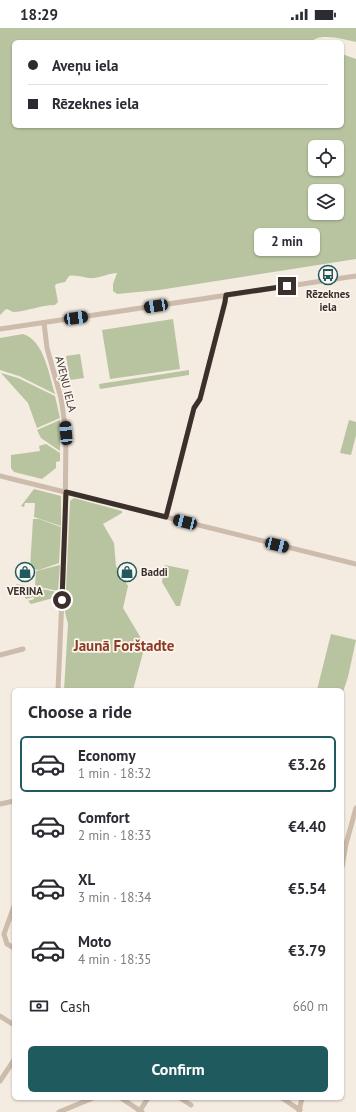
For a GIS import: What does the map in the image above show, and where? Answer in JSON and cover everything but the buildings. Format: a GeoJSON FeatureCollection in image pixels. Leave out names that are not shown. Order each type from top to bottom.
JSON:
{"type":"FeatureCollection","features":[{"type":"Feature","properties":{"kind":"street"},"geometry":{"type":"LineString","coordinates":[[0,329],[356,276]]}},
{"type":"Feature","properties":{"kind":"street"},"geometry":{"type":"LineString","coordinates":[[166,517],[194,408],[200,399],[226,295]]}},
{"type":"Feature","properties":{"kind":"street","name":"AVEŅU IELA"},"geometry":{"type":"LineString","coordinates":[[44,323],[47,348],[65,418],[66,492],[58,688]]}},
{"type":"Feature","properties":{"kind":"street"},"geometry":{"type":"LineString","coordinates":[[0,476],[356,564]]}},
{"type":"Feature","properties":{"kind":"street"},"geometry":{"type":"LineString","coordinates":[[0,654],[23,649]]}},
{"type":"Feature","properties":{"kind":"street"},"geometry":{"type":"LineString","coordinates":[[0,804],[12,801]]}},
{"type":"Feature","properties":{"kind":"street"},"geometry":{"type":"LineString","coordinates":[[344,844],[356,808]]}},
{"type":"Feature","properties":{"kind":"street"},"geometry":{"type":"LineString","coordinates":[[12,912],[4,934],[7,944],[12,947]]}},
{"type":"Feature","properties":{"kind":"street"},"geometry":{"type":"LineString","coordinates":[[0,1016],[12,1024]]}},
{"type":"Feature","properties":{"kind":"street"},"geometry":{"type":"LineString","coordinates":[[0,1081],[12,1063]]}},
{"type":"Feature","properties":{"kind":"street"},"geometry":{"type":"LineString","coordinates":[[59,1112],[88,1100]]}},
{"type":"Feature","properties":{"kind":"street"},"geometry":{"type":"LineString","coordinates":[[124,1100],[141,1112],[147,1100]]}},
{"type":"Feature","properties":{"kind":"street"},"geometry":{"type":"LineString","coordinates":[[183,1100],[191,1105]]}},
{"type":"Feature","properties":{"kind":"street"},"geometry":{"type":"LineString","coordinates":[[285,1100],[299,1111],[302,1100]]}},
{"type":"Feature","properties":{"kind":"green space"},"geometry":{"type":"Polygon","coordinates":[[[0,28],[356,28],[356,42],[326,37],[314,40],[12,40],[12,128],[344,128],[344,55],[356,59],[356,259],[159,290],[117,294],[113,291],[113,284],[117,273],[94,278],[69,276],[65,282],[56,284],[55,286],[58,302],[55,305],[14,312],[6,309],[0,315],[0,28]]]}},
{"type":"Feature","properties":{"kind":"green space"},"geometry":{"type":"Polygon","coordinates":[[[173,319],[180,369],[110,379],[102,330],[173,319]]]}},
{"type":"Feature","properties":{"kind":"green space"},"geometry":{"type":"Polygon","coordinates":[[[23,334],[36,343],[41,351],[48,368],[55,394],[19,376],[0,370],[0,338],[23,334]]]}},
{"type":"Feature","properties":{"kind":"green space"},"geometry":{"type":"Polygon","coordinates":[[[80,354],[84,378],[70,380],[66,356],[80,354]]]}},
{"type":"Feature","properties":{"kind":"green space"},"geometry":{"type":"Polygon","coordinates":[[[189,370],[189,375],[100,389],[99,384],[189,370]]]}},
{"type":"Feature","properties":{"kind":"green space"},"geometry":{"type":"Polygon","coordinates":[[[1,373],[18,378],[55,396],[60,418],[37,428],[28,403],[1,373]]]}},
{"type":"Feature","properties":{"kind":"green space"},"geometry":{"type":"Polygon","coordinates":[[[60,420],[60,451],[41,438],[37,430],[60,420]]]}},
{"type":"Feature","properties":{"kind":"green space"},"geometry":{"type":"Polygon","coordinates":[[[349,420],[356,422],[356,435],[351,455],[340,453],[349,420]]]}},
{"type":"Feature","properties":{"kind":"green space"},"geometry":{"type":"Polygon","coordinates":[[[46,444],[60,453],[60,461],[56,462],[56,468],[42,479],[14,472],[11,468],[11,455],[40,451],[39,446],[46,444]]]}},
{"type":"Feature","properties":{"kind":"green space"},"geometry":{"type":"Polygon","coordinates":[[[34,489],[61,496],[61,526],[34,517],[35,503],[25,503],[24,507],[21,506],[34,489]]]}},
{"type":"Feature","properties":{"kind":"green space"},"geometry":{"type":"Polygon","coordinates":[[[74,498],[122,511],[122,513],[103,524],[114,543],[116,566],[128,586],[123,608],[145,645],[134,688],[64,688],[68,624],[65,612],[70,501],[74,498]]]}},
{"type":"Feature","properties":{"kind":"green space"},"geometry":{"type":"Polygon","coordinates":[[[33,519],[39,519],[61,527],[59,563],[39,570],[30,569],[33,519]]]}},
{"type":"Feature","properties":{"kind":"green space"},"geometry":{"type":"Polygon","coordinates":[[[60,565],[58,591],[35,586],[36,571],[60,565]]]}},
{"type":"Feature","properties":{"kind":"green space"},"geometry":{"type":"Polygon","coordinates":[[[165,565],[189,570],[180,606],[176,606],[162,582],[165,565]]]}},
{"type":"Feature","properties":{"kind":"green space"},"geometry":{"type":"Polygon","coordinates":[[[16,584],[57,592],[57,597],[31,604],[28,601],[34,599],[34,597],[26,599],[16,584]]]}},
{"type":"Feature","properties":{"kind":"green space"},"geometry":{"type":"Polygon","coordinates":[[[331,634],[356,640],[344,689],[318,688],[331,634]]]}},
{"type":"Feature","properties":{"kind":"place","name":"Rēzeknes iela"},"geometry":{"type":"Point","coordinates":[328,275]}},
{"type":"Feature","properties":{"kind":"place","name":"VERINA"},"geometry":{"type":"Point","coordinates":[25,572]}},
{"type":"Feature","properties":{"kind":"place","name":"Baddi"},"geometry":{"type":"Point","coordinates":[127,572]}},
{"type":"Feature","properties":{"kind":"district","name":"Jaunā Forštadte"},"geometry":{"type":"Point","coordinates":[124,645]}},
{"type":"Feature","properties":{"kind":"route"},"geometry":{"type":"LineString","coordinates":[[62,600],[66,492],[166,517],[194,408],[200,399],[226,295],[287,286]]}}]}
